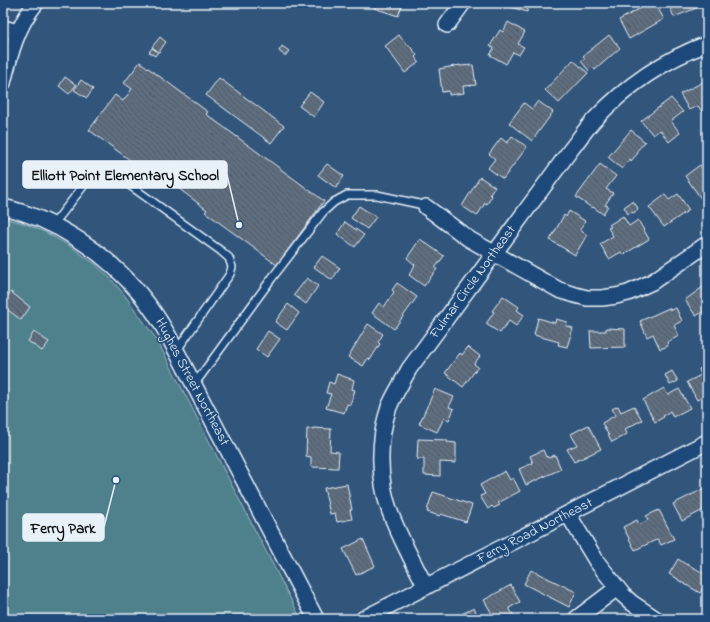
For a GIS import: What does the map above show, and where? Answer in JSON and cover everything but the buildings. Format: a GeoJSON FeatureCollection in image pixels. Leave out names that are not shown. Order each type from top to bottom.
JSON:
{"type":"FeatureCollection","features":[{"type":"Feature","properties":{"kind":"street"},"geometry":{"type":"LineString","coordinates":[[3,83],[8,59],[18,32],[36,3]]}},
{"type":"Feature","properties":{"kind":"street"},"geometry":{"type":"LineString","coordinates":[[447,25],[463,3]]}},
{"type":"Feature","properties":{"kind":"street"},"geometry":{"type":"LineString","coordinates":[[3,28],[18,32]]}},
{"type":"Feature","properties":{"kind":"street","name":"Fulmar Circle Northeast"},"geometry":{"type":"LineString","coordinates":[[426,587],[400,537],[387,504],[381,466],[384,425],[390,406],[409,369],[592,122],[615,99],[633,84],[686,52],[707,44]]}},
{"type":"Feature","properties":{"kind":"street","name":"Hughes Street Northeast"},"geometry":{"type":"LineString","coordinates":[[3,207],[36,217],[60,228],[84,244],[122,274],[157,316],[177,350],[316,619]]}},
{"type":"Feature","properties":{"kind":"street"},"geometry":{"type":"LineString","coordinates":[[426,207],[468,239],[559,290],[587,298],[602,298],[628,293],[652,282],[707,244]]}},
{"type":"Feature","properties":{"kind":"street","name":"Ferry Road Northeast"},"geometry":{"type":"LineString","coordinates":[[363,619],[707,442]]}},
{"type":"Feature","properties":{"kind":"street"},"geometry":{"type":"LineString","coordinates":[[568,514],[597,562],[617,588],[632,603],[656,619]]}},
{"type":"Feature","properties":{"kind":"street"},"geometry":{"type":"LineString","coordinates":[[576,619],[617,588]]}},
{"type":"Feature","properties":{"kind":"lane"},"geometry":{"type":"LineString","coordinates":[[53,225],[88,180],[101,169],[110,171],[221,251],[228,258],[232,266],[230,274],[177,350]]}},
{"type":"Feature","properties":{"kind":"lane"},"geometry":{"type":"LineString","coordinates":[[194,385],[272,278],[323,212],[334,202],[347,195],[377,195],[419,204],[426,207]]}},
{"type":"Feature","properties":{"kind":"green space"},"geometry":{"type":"Polygon","coordinates":[[[3,218],[23,223],[45,232],[70,246],[95,264],[123,293],[157,340],[301,619],[3,619],[3,218]]]}},
{"type":"Feature","properties":{"kind":"place","name":"Elliott Point Elementary School"},"geometry":{"type":"Point","coordinates":[239,225]}},
{"type":"Feature","properties":{"kind":"place","name":"Ferry Park"},"geometry":{"type":"Point","coordinates":[116,480]}}]}
